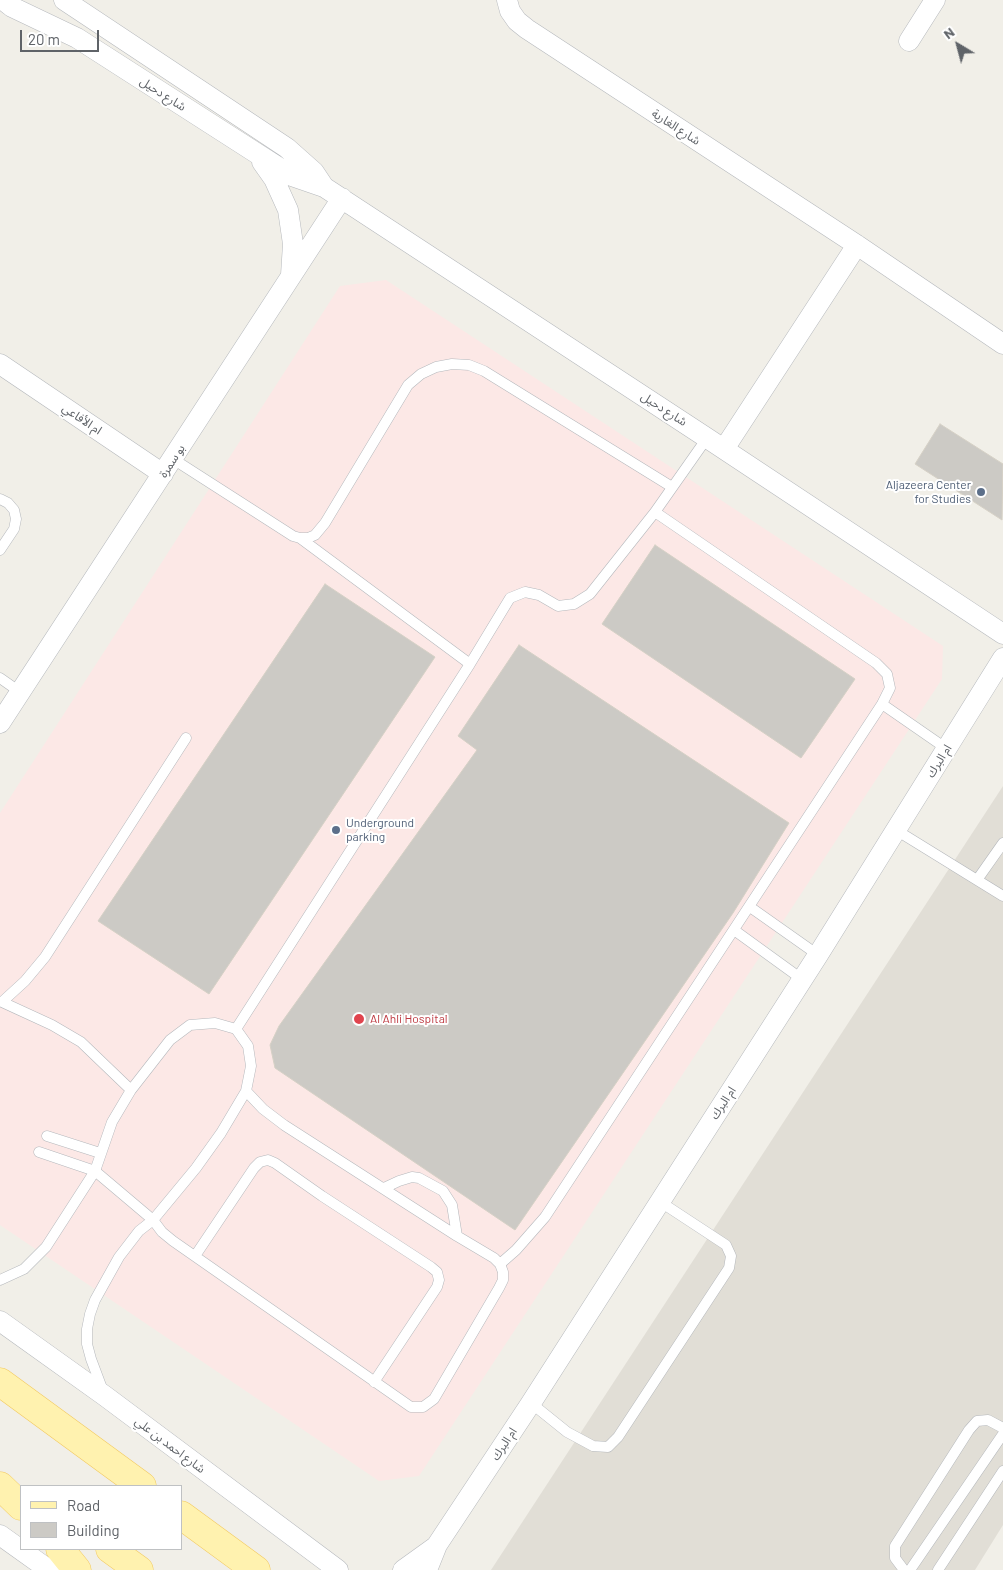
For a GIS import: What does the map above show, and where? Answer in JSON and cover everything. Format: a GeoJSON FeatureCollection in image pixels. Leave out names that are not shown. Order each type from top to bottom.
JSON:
{"type":"FeatureCollection","features":[{"type":"Feature","properties":{"kind":"main road"},"geometry":{"type":"LineString","coordinates":[[0,1382],[141,1485]]}},
{"type":"Feature","properties":{"kind":"main road"},"geometry":{"type":"LineString","coordinates":[[0,1473],[20,1486]]}},
{"type":"Feature","properties":{"kind":"main road"},"geometry":{"type":"LineString","coordinates":[[0,1486],[20,1505]]}},
{"type":"Feature","properties":{"kind":"main road"},"geometry":{"type":"LineString","coordinates":[[182,1516],[256,1570]]}},
{"type":"Feature","properties":{"kind":"main road"},"geometry":{"type":"LineString","coordinates":[[61,1550],[77,1570]]}},
{"type":"Feature","properties":{"kind":"main road"},"geometry":{"type":"LineString","coordinates":[[111,1550],[139,1570]]}},
{"type":"Feature","properties":{"kind":"street","name":"شارع دحيل"},"geometry":{"type":"LineString","coordinates":[[3,0],[12,7],[77,38],[292,176],[324,187],[342,198],[1003,634]]}},
{"type":"Feature","properties":{"kind":"street","name":"شارع دحيل"},"geometry":{"type":"LineString","coordinates":[[64,0],[287,148],[314,172],[324,187]]}},
{"type":"Feature","properties":{"kind":"street","name":"شارع الغارية"},"geometry":{"type":"LineString","coordinates":[[507,0],[510,11],[526,29],[857,245],[1003,344]]}},
{"type":"Feature","properties":{"kind":"street"},"geometry":{"type":"LineString","coordinates":[[908,41],[935,0]]}},
{"type":"Feature","properties":{"kind":"street"},"geometry":{"type":"LineString","coordinates":[[256,154],[274,179],[288,210],[293,244],[290,278]]}},
{"type":"Feature","properties":{"kind":"street","name":"بو سمرة"},"geometry":{"type":"LineString","coordinates":[[0,722],[342,198]]}},
{"type":"Feature","properties":{"kind":"street"},"geometry":{"type":"LineString","coordinates":[[724,449],[857,245]]}},
{"type":"Feature","properties":{"kind":"street","name":"ام الأفاعي"},"geometry":{"type":"LineString","coordinates":[[0,364],[168,467]]}},
{"type":"Feature","properties":{"kind":"street","name":"ام البرك"},"geometry":{"type":"LineString","coordinates":[[427,1570],[437,1545],[531,1403],[659,1201],[803,980],[1003,658]]}},
{"type":"Feature","properties":{"kind":"street","name":"شارع احمد بن علي"},"geometry":{"type":"LineString","coordinates":[[0,1321],[105,1396],[338,1570]]}},
{"type":"Feature","properties":{"kind":"street"},"geometry":{"type":"LineString","coordinates":[[0,1536],[20,1550]]}},
{"type":"Feature","properties":{"kind":"street","name":"ام البرك"},"geometry":{"type":"LineString","coordinates":[[403,1570],[437,1545]]}},
{"type":"Feature","properties":{"kind":"street"},"geometry":{"type":"LineString","coordinates":[[20,1550],[49,1570]]}},
{"type":"Feature","properties":{"kind":"lane"},"geometry":{"type":"LineString","coordinates":[[300,538],[314,535],[325,523],[408,385],[421,374],[436,367],[452,364],[468,365],[484,371],[672,487]]}},
{"type":"Feature","properties":{"kind":"lane"},"geometry":{"type":"LineString","coordinates":[[236,1029],[470,664],[510,598],[525,592],[539,595],[558,606],[574,604],[590,594],[655,512],[707,438]]}},
{"type":"Feature","properties":{"kind":"lane"},"geometry":{"type":"LineString","coordinates":[[168,467],[293,536],[300,538],[470,664]]}},
{"type":"Feature","properties":{"kind":"lane"},"geometry":{"type":"LineString","coordinates":[[0,499],[8,503],[14,510],[16,519],[14,529],[0,550]]}},
{"type":"Feature","properties":{"kind":"lane"},"geometry":{"type":"LineString","coordinates":[[500,1264],[516,1250],[545,1217],[750,907],[882,704],[890,688],[886,674],[876,663],[655,512]]}},
{"type":"Feature","properties":{"kind":"lane"},"geometry":{"type":"LineString","coordinates":[[0,678],[20,692]]}},
{"type":"Feature","properties":{"kind":"lane"},"geometry":{"type":"LineString","coordinates":[[882,704],[947,749]]}},
{"type":"Feature","properties":{"kind":"lane"},"geometry":{"type":"LineString","coordinates":[[131,1090],[81,1042],[52,1025],[1,1002],[25,981],[45,957],[186,738]]}},
{"type":"Feature","properties":{"kind":"lane"},"geometry":{"type":"LineString","coordinates":[[896,830],[1003,896]]}},
{"type":"Feature","properties":{"kind":"lane"},"geometry":{"type":"LineString","coordinates":[[977,880],[1003,843]]}},
{"type":"Feature","properties":{"kind":"lane"},"geometry":{"type":"LineString","coordinates":[[750,907],[818,955]]}},
{"type":"Feature","properties":{"kind":"lane"},"geometry":{"type":"LineString","coordinates":[[734,930],[803,980]]}},
{"type":"Feature","properties":{"kind":"lane"},"geometry":{"type":"LineString","coordinates":[[0,1280],[24,1269],[46,1248],[95,1171],[112,1122],[131,1090],[170,1040],[190,1025],[215,1023],[236,1029],[248,1046],[252,1066],[246,1091],[221,1133],[196,1168],[153,1220],[139,1231],[119,1256],[95,1300],[90,1314],[87,1344],[105,1396]]}},
{"type":"Feature","properties":{"kind":"lane"},"geometry":{"type":"LineString","coordinates":[[39,1152],[95,1171],[153,1220],[162,1232],[195,1256],[411,1407],[424,1406],[434,1399],[500,1288],[503,1272],[500,1264],[494,1258],[456,1236],[284,1125],[263,1109],[246,1091]]}},
{"type":"Feature","properties":{"kind":"lane"},"geometry":{"type":"LineString","coordinates":[[47,1136],[100,1153]]}},
{"type":"Feature","properties":{"kind":"lane"},"geometry":{"type":"LineString","coordinates":[[195,1256],[254,1168],[260,1162],[268,1160],[431,1267],[437,1272],[439,1280],[437,1287],[374,1382]]}},
{"type":"Feature","properties":{"kind":"lane"},"geometry":{"type":"LineString","coordinates":[[384,1188],[412,1177],[419,1178],[443,1191],[452,1205],[456,1236]]}},
{"type":"Feature","properties":{"kind":"lane"},"geometry":{"type":"LineString","coordinates":[[531,1403],[567,1432],[593,1446],[608,1447],[618,1437],[729,1268],[730,1256],[726,1245],[659,1201]]}},
{"type":"Feature","properties":{"kind":"lane"},"geometry":{"type":"LineString","coordinates":[[904,1570],[895,1558],[895,1546],[968,1430],[977,1421],[988,1420],[1003,1428]]}},
{"type":"Feature","properties":{"kind":"lane"},"geometry":{"type":"LineString","coordinates":[[910,1570],[1003,1434]]}},
{"type":"Feature","properties":{"kind":"lane"},"geometry":{"type":"LineString","coordinates":[[938,1570],[1003,1471]]}},
{"type":"Feature","properties":{"kind":"shaded area","name":"Al Ahli Hospital"},"geometry":{"type":"Polygon","coordinates":[[[386,280],[943,646],[942,679],[419,1476],[379,1481],[0,1225],[0,813],[340,286],[386,280]]]}},
{"type":"Feature","properties":{"kind":"shaded area"},"geometry":{"type":"Polygon","coordinates":[[[1003,786],[1003,1525],[975,1570],[491,1570],[1003,786]]]}},
{"type":"Feature","properties":{"kind":"building","name":"Aljazeera Center for Studies"},"geometry":{"type":"Polygon","coordinates":[[[940,424],[1003,464],[1002,520],[915,464],[940,424]]]}},
{"type":"Feature","properties":{"kind":"building"},"geometry":{"type":"Polygon","coordinates":[[[655,545],[855,679],[801,758],[602,624],[655,545]]]}},
{"type":"Feature","properties":{"kind":"building"},"geometry":{"type":"Polygon","coordinates":[[[325,584],[435,657],[209,994],[98,921],[325,584]]]}},
{"type":"Feature","properties":{"kind":"building"},"geometry":{"type":"Polygon","coordinates":[[[519,645],[789,823],[733,913],[515,1230],[275,1068],[270,1045],[279,1026],[477,750],[458,736],[519,645]]]}},
{"type":"Feature","properties":{"kind":"place","name":"Aljazeera Center for Studies"},"geometry":{"type":"Point","coordinates":[981,492]}},
{"type":"Feature","properties":{"kind":"place","name":"Underground parking"},"geometry":{"type":"Point","coordinates":[336,830]}},
{"type":"Feature","properties":{"kind":"place","name":"Al Ahli Hospital"},"geometry":{"type":"Point","coordinates":[359,1019]}}]}
